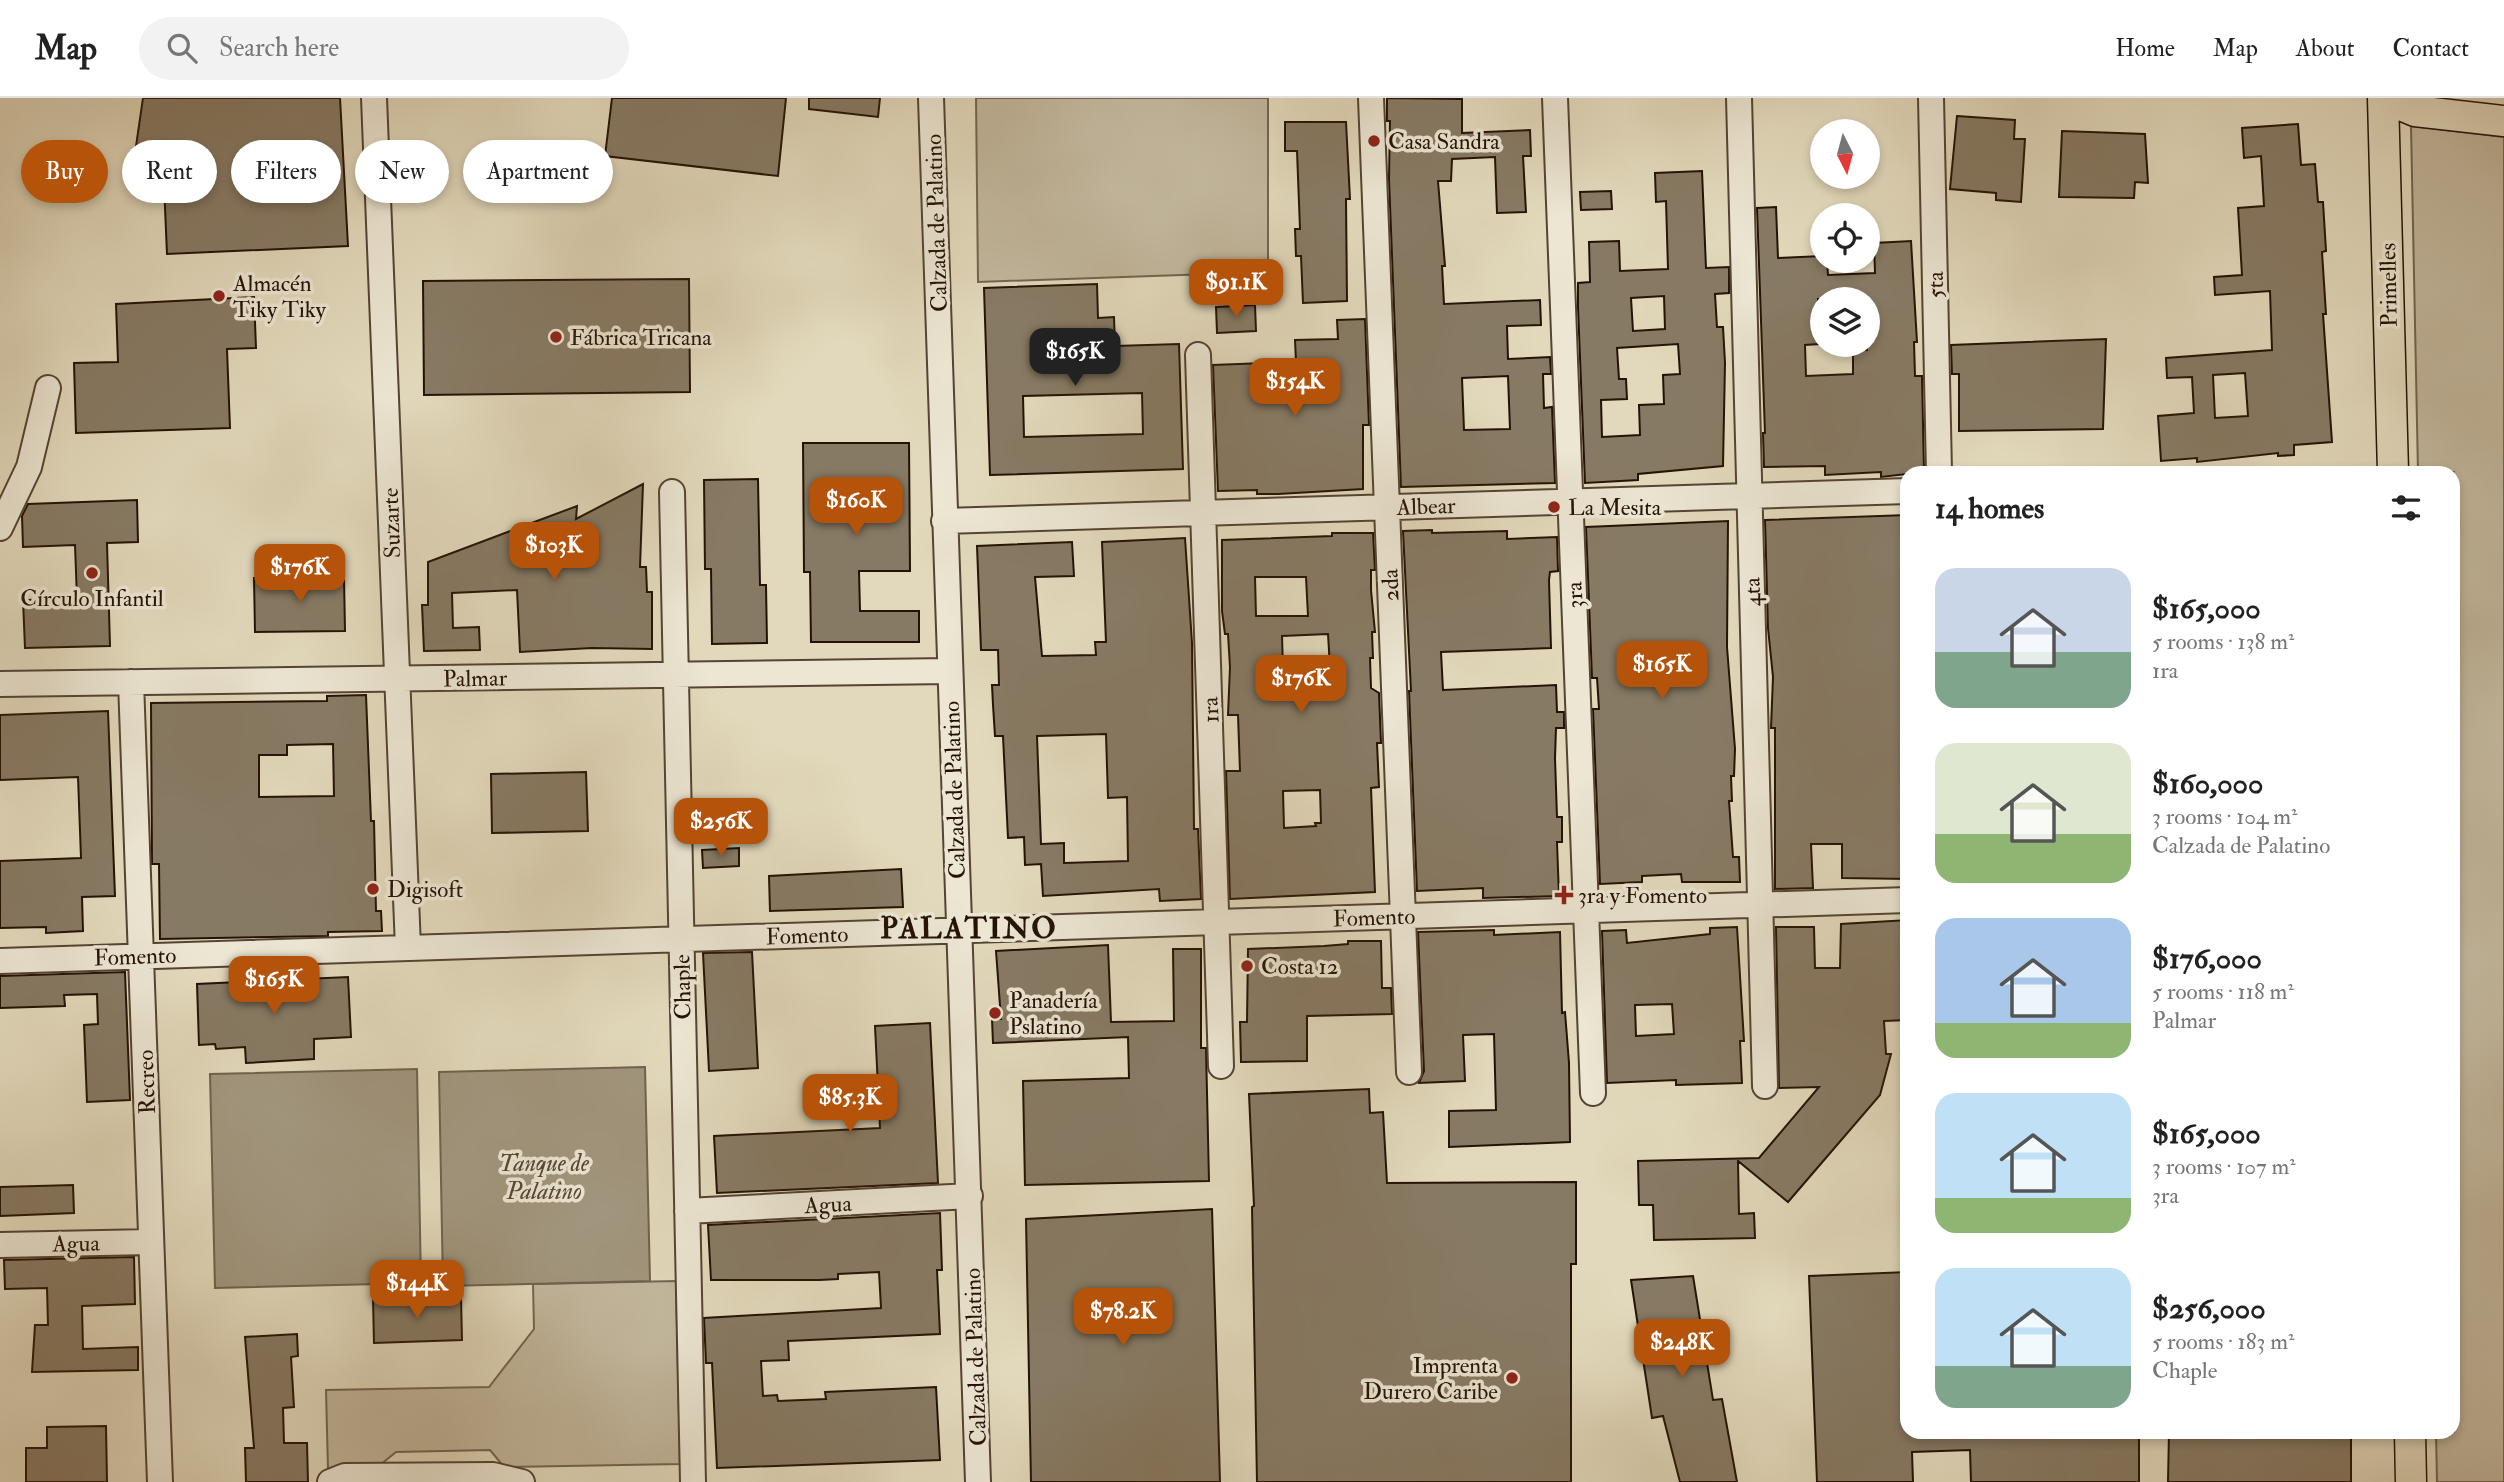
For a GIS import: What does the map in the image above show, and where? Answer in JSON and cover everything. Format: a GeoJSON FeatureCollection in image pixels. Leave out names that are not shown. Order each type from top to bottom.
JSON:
{"type":"FeatureCollection","features":[{"type":"Feature","properties":{"kind":"main road"},"geometry":{"type":"LineString","coordinates":[[2383,98],[2415,111],[2504,121]]}},
{"type":"Feature","properties":{"kind":"main road","name":"Primelles"},"geometry":{"type":"LineString","coordinates":[[2383,98],[2393,466]]}},
{"type":"Feature","properties":{"kind":"main road"},"geometry":{"type":"LineString","coordinates":[[2464,98],[2504,102]]}},
{"type":"Feature","properties":{"kind":"main road"},"geometry":{"type":"LineString","coordinates":[[2410,1439],[2412,1482]]}},
{"type":"Feature","properties":{"kind":"street","name":"Suzarte"},"geometry":{"type":"LineString","coordinates":[[374,98],[408,948]]}},
{"type":"Feature","properties":{"kind":"street","name":"Calzada de Palatino"},"geometry":{"type":"LineString","coordinates":[[931,98],[938,247],[943,521],[970,1196],[978,1482]]}},
{"type":"Feature","properties":{"kind":"street","name":"2da"},"geometry":{"type":"LineString","coordinates":[[1371,98],[1409,1072]]}},
{"type":"Feature","properties":{"kind":"street","name":"3ra"},"geometry":{"type":"LineString","coordinates":[[1555,98],[1593,1093]]}},
{"type":"Feature","properties":{"kind":"street","name":"4ta"},"geometry":{"type":"LineString","coordinates":[[1739,98],[1765,1086]]}},
{"type":"Feature","properties":{"kind":"street","name":"5ta"},"geometry":{"type":"LineString","coordinates":[[1931,98],[1939,466]]}},
{"type":"Feature","properties":{"kind":"street","name":"1ra"},"geometry":{"type":"LineString","coordinates":[[1198,355],[1221,1066]]}},
{"type":"Feature","properties":{"kind":"street"},"geometry":{"type":"LineString","coordinates":[[0,528],[29,467],[48,388]]}},
{"type":"Feature","properties":{"kind":"street","name":"Albear"},"geometry":{"type":"LineString","coordinates":[[943,521],[1900,491]]}},
{"type":"Feature","properties":{"kind":"street","name":"Chaple"},"geometry":{"type":"LineString","coordinates":[[672,492],[693,1482]]}},
{"type":"Feature","properties":{"kind":"street","name":"Palmar"},"geometry":{"type":"LineString","coordinates":[[0,684],[949,671]]}},
{"type":"Feature","properties":{"kind":"street","name":"Recreo"},"geometry":{"type":"LineString","coordinates":[[131,682],[160,1482]]}},
{"type":"Feature","properties":{"kind":"street","name":"Fomento"},"geometry":{"type":"LineString","coordinates":[[0,961],[1900,900]]}},
{"type":"Feature","properties":{"kind":"street","name":"Agua"},"geometry":{"type":"LineString","coordinates":[[687,1211],[970,1196]]}},
{"type":"Feature","properties":{"kind":"street","name":"Agua"},"geometry":{"type":"LineString","coordinates":[[0,1245],[151,1242]]}},
{"type":"Feature","properties":{"kind":"street"},"geometry":{"type":"LineString","coordinates":[[330,1482],[345,1476],[493,1475],[522,1482]]}},
{"type":"Feature","properties":{"kind":"shaded area"},"geometry":{"type":"Polygon","coordinates":[[[976,98],[1268,98],[1268,272],[978,282],[976,98]]]}},
{"type":"Feature","properties":{"kind":"shaded area"},"geometry":{"type":"Polygon","coordinates":[[[2411,126],[2504,137],[2504,1482],[2437,1482],[2436,1439],[2460,1439],[2460,466],[2418,466],[2411,126]]]}},
{"type":"Feature","properties":{"kind":"shaded area"},"geometry":{"type":"Polygon","coordinates":[[[676,1281],[680,1464],[504,1467],[490,1450],[396,1452],[374,1470],[328,1470],[326,1390],[489,1387],[534,1329],[533,1284],[676,1281]]]}},
{"type":"Feature","properties":{"kind":"water","name":"Tanque de Palatino"},"geometry":{"type":"Polygon","coordinates":[[[645,1067],[650,1281],[443,1286],[439,1072],[645,1067]]]}},
{"type":"Feature","properties":{"kind":"water"},"geometry":{"type":"Polygon","coordinates":[[[417,1069],[421,1283],[215,1288],[210,1074],[417,1069]]]}},
{"type":"Feature","properties":{"kind":"building"},"geometry":{"type":"Polygon","coordinates":[[[143,98],[340,98],[348,246],[167,254],[165,203],[217,203],[217,140],[137,140],[143,98]]]}},
{"type":"Feature","properties":{"kind":"building"},"geometry":{"type":"Polygon","coordinates":[[[612,98],[786,98],[778,176],[613,157],[613,140],[607,140],[612,98]]]}},
{"type":"Feature","properties":{"kind":"building"},"geometry":{"type":"Polygon","coordinates":[[[809,98],[880,98],[878,117],[809,109],[809,98]]]}},
{"type":"Feature","properties":{"kind":"building"},"geometry":{"type":"Polygon","coordinates":[[[1387,98],[1462,99],[1462,133],[1530,130],[1531,156],[1523,156],[1526,212],[1497,213],[1495,157],[1452,159],[1451,181],[1438,181],[1445,266],[1442,266],[1444,304],[1540,300],[1541,325],[1507,326],[1508,359],[1550,357],[1551,374],[1543,374],[1544,408],[1552,407],[1555,483],[1401,487],[1389,179],[1390,121],[1387,121],[1387,98]],[[1508,376],[1462,378],[1464,430],[1510,429],[1508,376]]]}},
{"type":"Feature","properties":{"kind":"building"},"geometry":{"type":"Polygon","coordinates":[[[1957,116],[2015,120],[2014,139],[2025,139],[2021,202],[1996,200],[1996,193],[1950,189],[1957,116]]]}},
{"type":"Feature","properties":{"kind":"building"},"geometry":{"type":"Polygon","coordinates":[[[1285,122],[1346,122],[1350,199],[1346,199],[1347,301],[1303,303],[1301,256],[1296,256],[1295,229],[1300,229],[1297,151],[1285,151],[1285,122]]]}},
{"type":"Feature","properties":{"kind":"building"},"geometry":{"type":"Polygon","coordinates":[[[2298,124],[2301,165],[2315,164],[2318,202],[2323,202],[2326,251],[2322,252],[2326,314],[2323,314],[2332,442],[2294,445],[2294,455],[2278,456],[2278,453],[2197,462],[2197,458],[2161,461],[2158,416],[2194,413],[2192,377],[2167,378],[2166,358],[2272,350],[2270,291],[2215,295],[2214,277],[2242,275],[2238,208],[2264,206],[2261,156],[2244,158],[2242,128],[2298,124]],[[2245,373],[2213,375],[2215,418],[2248,416],[2245,373]]]}},
{"type":"Feature","properties":{"kind":"building"},"geometry":{"type":"Polygon","coordinates":[[[2062,131],[2145,134],[2148,183],[2135,182],[2134,198],[2059,197],[2062,131]]]}},
{"type":"Feature","properties":{"kind":"building"},"geometry":{"type":"Polygon","coordinates":[[[1702,171],[1706,268],[1729,267],[1729,293],[1715,294],[1717,327],[1723,327],[1725,363],[1723,466],[1638,474],[1638,480],[1585,483],[1578,283],[1590,282],[1589,242],[1619,241],[1620,271],[1668,269],[1666,201],[1656,202],[1655,173],[1702,171]],[[1664,296],[1631,298],[1633,331],[1665,329],[1664,296]],[[1678,344],[1617,348],[1619,379],[1626,379],[1627,399],[1601,400],[1602,437],[1640,435],[1639,405],[1664,404],[1663,375],[1680,374],[1678,344]]]}},
{"type":"Feature","properties":{"kind":"building"},"geometry":{"type":"Polygon","coordinates":[[[1611,191],[1612,209],[1581,210],[1580,192],[1611,191]]]}},
{"type":"Feature","properties":{"kind":"building"},"geometry":{"type":"Polygon","coordinates":[[[1776,207],[1778,258],[1810,257],[1810,273],[1880,273],[1880,243],[1911,241],[1917,342],[1914,342],[1915,376],[1922,376],[1924,466],[1900,466],[1900,475],[1881,477],[1881,472],[1825,475],[1825,466],[1764,467],[1757,208],[1776,207]]]}},
{"type":"Feature","properties":{"kind":"building","name":"Fábrica Tricana"},"geometry":{"type":"Polygon","coordinates":[[[689,279],[690,392],[424,395],[423,281],[689,279]]]}},
{"type":"Feature","properties":{"kind":"building"},"geometry":{"type":"Polygon","coordinates":[[[1097,284],[1098,318],[1114,317],[1115,346],[1179,344],[1183,469],[990,475],[984,288],[1097,284]],[[1142,393],[1023,396],[1024,437],[1143,434],[1142,393]]]}},
{"type":"Feature","properties":{"kind":"building"},"geometry":{"type":"Polygon","coordinates":[[[254,297],[256,348],[227,349],[230,428],[76,433],[74,363],[118,362],[116,304],[254,297]]]}},
{"type":"Feature","properties":{"kind":"building"},"geometry":{"type":"Polygon","coordinates":[[[1255,305],[1256,331],[1217,333],[1216,307],[1255,305]]]}},
{"type":"Feature","properties":{"kind":"building"},"geometry":{"type":"Polygon","coordinates":[[[1365,319],[1369,425],[1363,425],[1363,489],[1278,494],[1257,494],[1257,490],[1218,491],[1213,365],[1296,362],[1295,340],[1338,339],[1337,320],[1365,319]]]}},
{"type":"Feature","properties":{"kind":"building"},"geometry":{"type":"Polygon","coordinates":[[[2106,339],[2103,429],[1959,431],[1959,374],[1952,374],[1951,345],[2106,339]]]}},
{"type":"Feature","properties":{"kind":"building"},"geometry":{"type":"Polygon","coordinates":[[[803,443],[909,443],[910,571],[859,571],[860,611],[919,611],[919,642],[811,642],[810,572],[804,572],[803,443]]]}},
{"type":"Feature","properties":{"kind":"building"},"geometry":{"type":"Polygon","coordinates":[[[758,479],[760,585],[766,585],[767,643],[712,644],[711,569],[705,569],[704,480],[758,479]]]}},
{"type":"Feature","properties":{"kind":"building"},"geometry":{"type":"Polygon","coordinates":[[[643,484],[640,567],[646,567],[647,592],[652,592],[652,649],[592,648],[520,652],[517,590],[452,593],[453,628],[479,627],[480,650],[424,651],[422,605],[428,605],[428,562],[577,506],[576,519],[643,484]]]}},
{"type":"Feature","properties":{"kind":"building","name":"Círculo Infantil"},"geometry":{"type":"Polygon","coordinates":[[[137,500],[138,542],[107,543],[110,646],[25,648],[23,600],[77,599],[75,545],[23,547],[22,516],[28,504],[137,500]]]}},
{"type":"Feature","properties":{"kind":"building"},"geometry":{"type":"Polygon","coordinates":[[[1900,515],[1900,879],[1842,878],[1842,844],[1811,844],[1813,888],[1775,889],[1775,728],[1771,728],[1773,677],[1768,628],[1765,520],[1900,515]]]}},
{"type":"Feature","properties":{"kind":"building"},"geometry":{"type":"Polygon","coordinates":[[[1728,521],[1727,647],[1735,749],[1734,776],[1731,776],[1732,801],[1729,801],[1733,857],[1739,857],[1740,882],[1682,882],[1681,874],[1642,876],[1642,882],[1600,884],[1593,709],[1599,709],[1597,678],[1592,678],[1586,527],[1728,521]]]}},
{"type":"Feature","properties":{"kind":"building"},"geometry":{"type":"Polygon","coordinates":[[[1432,530],[1432,533],[1507,531],[1507,539],[1557,537],[1558,571],[1550,572],[1549,580],[1551,648],[1441,652],[1443,690],[1556,685],[1557,712],[1564,712],[1564,728],[1556,728],[1555,758],[1557,817],[1562,817],[1562,842],[1557,842],[1559,896],[1483,898],[1483,888],[1417,891],[1403,531],[1432,530]]]}},
{"type":"Feature","properties":{"kind":"building"},"geometry":{"type":"Polygon","coordinates":[[[1332,533],[1373,533],[1375,570],[1371,570],[1371,590],[1375,632],[1372,632],[1373,658],[1370,658],[1371,688],[1379,693],[1381,743],[1377,743],[1379,787],[1371,788],[1375,892],[1230,899],[1226,771],[1240,771],[1238,715],[1228,715],[1230,667],[1228,634],[1225,634],[1222,611],[1222,540],[1332,536],[1332,533]],[[1255,577],[1256,616],[1308,616],[1306,577],[1255,577]],[[1328,634],[1282,636],[1283,669],[1330,667],[1328,634]],[[1320,790],[1283,791],[1284,828],[1316,826],[1315,823],[1321,823],[1320,790]]]}},
{"type":"Feature","properties":{"kind":"building"},"geometry":{"type":"Polygon","coordinates":[[[1185,538],[1192,643],[1194,829],[1198,829],[1201,899],[1160,901],[1159,889],[1043,896],[1041,864],[1025,865],[1024,837],[1008,838],[1003,736],[995,736],[993,705],[992,685],[999,685],[998,650],[981,650],[977,546],[1072,542],[1074,576],[1035,577],[1042,656],[1096,655],[1095,642],[1106,642],[1102,542],[1185,538]],[[1106,734],[1037,736],[1041,844],[1064,843],[1064,863],[1128,861],[1127,797],[1108,798],[1106,734]]]}},
{"type":"Feature","properties":{"kind":"building"},"geometry":{"type":"Polygon","coordinates":[[[344,577],[345,631],[255,632],[254,578],[344,577]]]}},
{"type":"Feature","properties":{"kind":"building"},"geometry":{"type":"Polygon","coordinates":[[[366,695],[371,821],[374,821],[376,911],[381,911],[382,931],[328,932],[328,936],[160,939],[159,864],[152,864],[151,703],[327,701],[327,696],[366,695]],[[333,744],[287,745],[287,755],[259,755],[259,797],[334,796],[333,744]]]}},
{"type":"Feature","properties":{"kind":"building"},"geometry":{"type":"Polygon","coordinates":[[[108,711],[115,896],[82,897],[83,931],[46,933],[46,927],[0,928],[0,861],[81,858],[78,777],[0,780],[0,715],[108,711]]]}},
{"type":"Feature","properties":{"kind":"building"},"geometry":{"type":"Polygon","coordinates":[[[586,772],[588,831],[492,833],[491,774],[586,772]]]}},
{"type":"Feature","properties":{"kind":"building"},"geometry":{"type":"Polygon","coordinates":[[[739,848],[739,866],[703,868],[702,850],[739,848]]]}},
{"type":"Feature","properties":{"kind":"building"},"geometry":{"type":"Polygon","coordinates":[[[901,869],[903,907],[770,911],[769,876],[901,869]]]}},
{"type":"Feature","properties":{"kind":"building"},"geometry":{"type":"Polygon","coordinates":[[[1900,920],[1900,1020],[1884,1021],[1886,1054],[1891,1054],[1880,1095],[1788,1202],[1738,1161],[1739,1214],[1754,1213],[1755,1238],[1654,1240],[1653,1205],[1639,1205],[1638,1161],[1759,1158],[1819,1087],[1779,1088],[1776,927],[1814,927],[1815,968],[1840,968],[1841,924],[1900,920]]]}},
{"type":"Feature","properties":{"kind":"building"},"geometry":{"type":"Polygon","coordinates":[[[1737,927],[1744,1041],[1740,1041],[1742,1083],[1676,1085],[1676,1080],[1607,1083],[1602,931],[1626,930],[1627,943],[1710,934],[1710,928],[1737,927]],[[1672,1004],[1635,1005],[1636,1036],[1674,1034],[1672,1004]]]}},
{"type":"Feature","properties":{"kind":"building"},"geometry":{"type":"Polygon","coordinates":[[[1494,930],[1494,935],[1560,932],[1562,1013],[1565,1012],[1569,1063],[1570,1142],[1449,1147],[1449,1111],[1496,1110],[1494,1034],[1463,1035],[1465,1081],[1419,1083],[1424,1071],[1418,932],[1494,930]]]}},
{"type":"Feature","properties":{"kind":"building"},"geometry":{"type":"Polygon","coordinates":[[[1348,941],[1381,941],[1382,988],[1391,988],[1392,1014],[1307,1016],[1307,1061],[1241,1062],[1240,1022],[1247,1022],[1248,949],[1324,946],[1348,944],[1348,941]]]}},
{"type":"Feature","properties":{"kind":"building"},"geometry":{"type":"Polygon","coordinates":[[[1108,945],[1111,1022],[1174,1021],[1173,949],[1201,949],[1201,1048],[1206,1048],[1209,1181],[1025,1185],[1023,1081],[1129,1078],[1128,1037],[993,1043],[992,1019],[1001,1019],[996,951],[1108,945]]]}},
{"type":"Feature","properties":{"kind":"building"},"geometry":{"type":"Polygon","coordinates":[[[752,952],[758,1068],[709,1071],[703,953],[752,952]]]}},
{"type":"Feature","properties":{"kind":"building"},"geometry":{"type":"Polygon","coordinates":[[[125,972],[130,1100],[87,1102],[84,1025],[98,1024],[97,994],[64,995],[65,1006],[0,1008],[0,976],[125,972]]]}},
{"type":"Feature","properties":{"kind":"building"},"geometry":{"type":"Polygon","coordinates":[[[348,977],[351,1037],[314,1039],[314,1059],[246,1063],[245,1047],[216,1049],[215,1044],[199,1045],[197,984],[348,977]]]}},
{"type":"Feature","properties":{"kind":"building"},"geometry":{"type":"Polygon","coordinates":[[[930,1023],[938,1183],[717,1193],[714,1136],[880,1128],[875,1026],[930,1023]]]}},
{"type":"Feature","properties":{"kind":"building"},"geometry":{"type":"Polygon","coordinates":[[[1369,1089],[1370,1113],[1383,1112],[1387,1183],[1576,1182],[1576,1264],[1571,1264],[1571,1482],[1257,1482],[1254,1206],[1249,1094],[1369,1089]]]}},
{"type":"Feature","properties":{"kind":"building"},"geometry":{"type":"Polygon","coordinates":[[[73,1185],[74,1213],[0,1216],[0,1187],[73,1185]]]}},
{"type":"Feature","properties":{"kind":"building"},"geometry":{"type":"Polygon","coordinates":[[[1212,1209],[1220,1482],[1031,1482],[1026,1219],[1212,1209]]]}},
{"type":"Feature","properties":{"kind":"building"},"geometry":{"type":"Polygon","coordinates":[[[940,1213],[942,1270],[937,1270],[940,1334],[788,1341],[789,1360],[761,1361],[763,1396],[777,1395],[778,1401],[826,1399],[825,1392],[936,1387],[940,1460],[717,1468],[712,1363],[706,1363],[704,1318],[881,1308],[879,1272],[838,1274],[838,1279],[819,1280],[711,1280],[708,1225],[940,1213]]]}},
{"type":"Feature","properties":{"kind":"building"},"geometry":{"type":"Polygon","coordinates":[[[134,1257],[135,1304],[82,1306],[83,1349],[138,1347],[138,1370],[32,1372],[35,1325],[48,1325],[47,1288],[5,1289],[4,1260],[134,1257]]]}},
{"type":"Feature","properties":{"kind":"building"},"geometry":{"type":"Polygon","coordinates":[[[1900,1272],[1900,1439],[2139,1439],[2139,1482],[1971,1482],[1970,1450],[1912,1452],[1913,1482],[1817,1482],[1809,1276],[1900,1272]]]}},
{"type":"Feature","properties":{"kind":"building"},"geometry":{"type":"Polygon","coordinates":[[[1693,1276],[1713,1400],[1722,1399],[1737,1482],[1680,1482],[1663,1416],[1652,1418],[1631,1280],[1693,1276]]]}},
{"type":"Feature","properties":{"kind":"building"},"geometry":{"type":"Polygon","coordinates":[[[461,1297],[462,1340],[374,1343],[373,1299],[461,1297]]]}},
{"type":"Feature","properties":{"kind":"building"},"geometry":{"type":"Polygon","coordinates":[[[297,1334],[298,1356],[291,1357],[294,1407],[283,1408],[284,1443],[307,1443],[308,1482],[246,1482],[245,1448],[254,1448],[245,1337],[297,1334]]]}},
{"type":"Feature","properties":{"kind":"building"},"geometry":{"type":"Polygon","coordinates":[[[106,1426],[107,1482],[26,1482],[26,1448],[47,1448],[47,1427],[106,1426]]]}},
{"type":"Feature","properties":{"kind":"building"},"geometry":{"type":"Polygon","coordinates":[[[2169,1439],[2351,1439],[2351,1482],[2168,1482],[2169,1439]]]}},
{"type":"Feature","properties":{"kind":"place","name":"Casa Sandra"},"geometry":{"type":"Point","coordinates":[1374,141]}},
{"type":"Feature","properties":{"kind":"place","name":"Almacén Tiky Tiky"},"geometry":{"type":"Point","coordinates":[219,296]}},
{"type":"Feature","properties":{"kind":"place","name":"Fábrica Tricana"},"geometry":{"type":"Point","coordinates":[556,337]}},
{"type":"Feature","properties":{"kind":"place","name":"La Mesita"},"geometry":{"type":"Point","coordinates":[1554,507]}},
{"type":"Feature","properties":{"kind":"place","name":"Círculo Infantil"},"geometry":{"type":"Point","coordinates":[92,573]}},
{"type":"Feature","properties":{"kind":"place","name":"Digisoft"},"geometry":{"type":"Point","coordinates":[373,889]}},
{"type":"Feature","properties":{"kind":"place","name":"3ra y Fomento"},"geometry":{"type":"Point","coordinates":[1564,895]}},
{"type":"Feature","properties":{"kind":"place","name":"Costa 12"},"geometry":{"type":"Point","coordinates":[1247,966]}},
{"type":"Feature","properties":{"kind":"place","name":"Panadería Pslatino"},"geometry":{"type":"Point","coordinates":[995,1013]}},
{"type":"Feature","properties":{"kind":"place","name":"Imprenta Durero Caribe"},"geometry":{"type":"Point","coordinates":[1512,1378]}},
{"type":"Feature","properties":{"kind":"district","name":"PALATINO"},"geometry":{"type":"Point","coordinates":[969,928]}}]}
